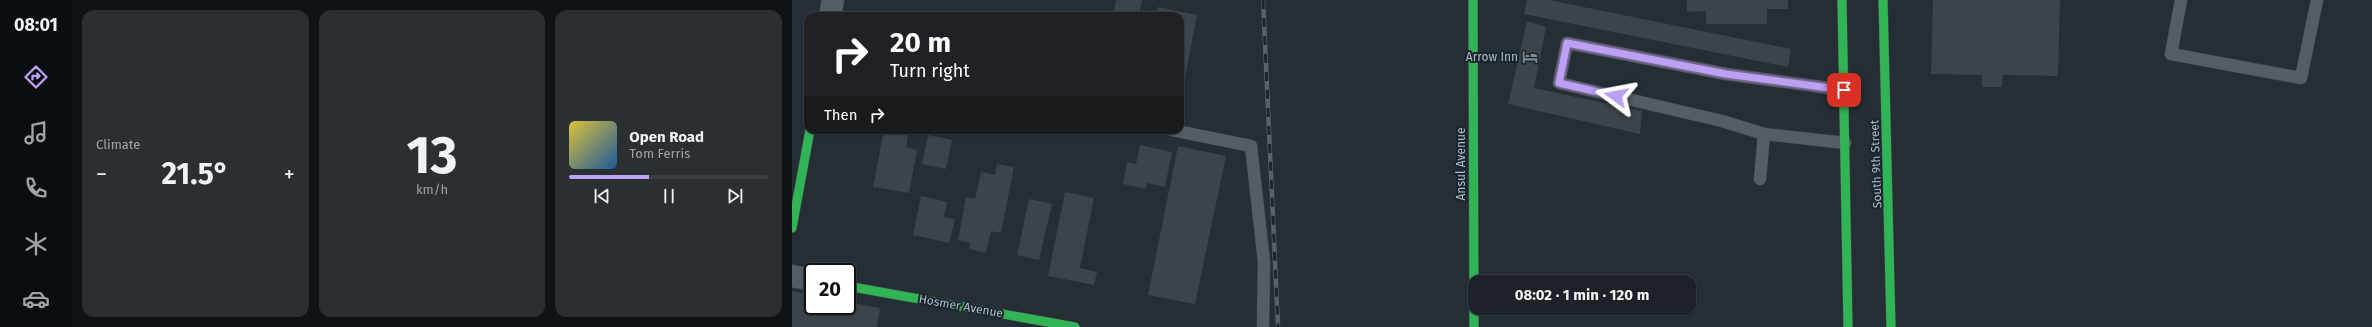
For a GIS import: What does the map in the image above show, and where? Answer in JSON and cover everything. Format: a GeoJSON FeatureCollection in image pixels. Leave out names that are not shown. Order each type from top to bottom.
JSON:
{"type":"FeatureCollection","features":[{"type":"Feature","properties":{"kind":"street"},"geometry":{"type":"LineString","coordinates":[[831,12],[833,0]]}},
{"type":"Feature","properties":{"kind":"street","name":"Ansul Avenue"},"geometry":{"type":"LineString","coordinates":[[1473,0],[1474,327]]}},
{"type":"Feature","properties":{"kind":"street"},"geometry":{"type":"LineString","coordinates":[[1842,0],[1848,327]]}},
{"type":"Feature","properties":{"kind":"street","name":"South 9th Street"},"geometry":{"type":"LineString","coordinates":[[1883,0],[1892,327]]}},
{"type":"Feature","properties":{"kind":"street"},"geometry":{"type":"LineString","coordinates":[[792,228],[809,134]]}},
{"type":"Feature","properties":{"kind":"street"},"geometry":{"type":"LineString","coordinates":[[792,276],[804,278]]}},
{"type":"Feature","properties":{"kind":"street","name":"Hosmer Avenue"},"geometry":{"type":"LineString","coordinates":[[856,288],[1075,327]]}},
{"type":"Feature","properties":{"kind":"lane"},"geometry":{"type":"LineString","coordinates":[[2181,0],[2171,54],[2301,78],[2317,0]]}},
{"type":"Feature","properties":{"kind":"lane"},"geometry":{"type":"LineString","coordinates":[[1844,90],[1726,74],[1567,43],[1559,83],[1722,121],[1764,134],[1845,143]]}},
{"type":"Feature","properties":{"kind":"lane"},"geometry":{"type":"LineString","coordinates":[[1184,132],[1251,146],[1264,262],[1263,327]]}},
{"type":"Feature","properties":{"kind":"lane"},"geometry":{"type":"LineString","coordinates":[[1760,179],[1764,134]]}},
{"type":"Feature","properties":{"kind":"building"},"geometry":{"type":"Polygon","coordinates":[[[1116,0],[1142,0],[1140,12],[1114,12],[1116,0]]]}},
{"type":"Feature","properties":{"kind":"building"},"geometry":{"type":"Polygon","coordinates":[[[1527,0],[1549,0],[1791,49],[1788,67],[1524,14],[1527,0]]]}},
{"type":"Feature","properties":{"kind":"building"},"geometry":{"type":"Polygon","coordinates":[[[1687,0],[1788,0],[1788,9],[1767,9],[1767,24],[1706,24],[1706,11],[1687,12],[1687,0]]]}},
{"type":"Feature","properties":{"kind":"building"},"geometry":{"type":"Polygon","coordinates":[[[1933,0],[2060,0],[2058,76],[2003,75],[2002,87],[1982,87],[1982,75],[1931,74],[1933,0]]]}},
{"type":"Feature","properties":{"kind":"building"},"geometry":{"type":"Polygon","coordinates":[[[1158,7],[1182,12],[1157,12],[1158,7]]]}},
{"type":"Feature","properties":{"kind":"building"},"geometry":{"type":"Polygon","coordinates":[[[1184,12],[1197,15],[1184,82],[1184,12]]]}},
{"type":"Feature","properties":{"kind":"building","name":"Arrow Inn"},"geometry":{"type":"Polygon","coordinates":[[[1527,21],[1546,27],[1534,88],[1642,111],[1640,134],[1508,104],[1527,21]]]}},
{"type":"Feature","properties":{"kind":"building"},"geometry":{"type":"Polygon","coordinates":[[[883,134],[908,134],[906,147],[917,150],[909,193],[873,187],[883,134]]]}},
{"type":"Feature","properties":{"kind":"building"},"geometry":{"type":"Polygon","coordinates":[[[928,135],[952,140],[946,169],[922,164],[928,135]]]}},
{"type":"Feature","properties":{"kind":"building"},"geometry":{"type":"Polygon","coordinates":[[[1140,145],[1172,152],[1165,187],[1147,183],[1146,189],[1123,184],[1127,162],[1136,164],[1140,145]]]}},
{"type":"Feature","properties":{"kind":"building"},"geometry":{"type":"Polygon","coordinates":[[[1178,146],[1226,156],[1195,304],[1148,295],[1178,146]]]}},
{"type":"Feature","properties":{"kind":"building"},"geometry":{"type":"Polygon","coordinates":[[[997,164],[1014,167],[1001,233],[991,231],[986,253],[969,249],[970,243],[958,240],[966,197],[975,199],[981,172],[995,175],[997,164]]]}},
{"type":"Feature","properties":{"kind":"building"},"geometry":{"type":"Polygon","coordinates":[[[1065,192],[1094,198],[1080,268],[1097,272],[1094,285],[1048,276],[1065,192]]]}},
{"type":"Feature","properties":{"kind":"building"},"geometry":{"type":"Polygon","coordinates":[[[921,196],[947,202],[944,217],[955,219],[949,243],[913,235],[921,196]]]}},
{"type":"Feature","properties":{"kind":"building"},"geometry":{"type":"Polygon","coordinates":[[[1029,199],[1052,204],[1039,260],[1017,255],[1029,199]]]}},
{"type":"Feature","properties":{"kind":"building"},"geometry":{"type":"Polygon","coordinates":[[[792,291],[804,293],[804,315],[856,315],[856,304],[880,308],[877,327],[792,327],[792,291]]]}},
{"type":"Feature","properties":{"kind":"railway"},"geometry":{"type":"LineString","coordinates":[[1263,0],[1278,327]]}},
{"type":"Feature","properties":{"kind":"traffic: fast"},"geometry":{"type":"LineString","coordinates":[[1473,0],[1474,327]]}},
{"type":"Feature","properties":{"kind":"traffic: fast"},"geometry":{"type":"LineString","coordinates":[[1842,0],[1848,327]]}},
{"type":"Feature","properties":{"kind":"traffic: fast"},"geometry":{"type":"LineString","coordinates":[[1883,0],[1891,327]]}},
{"type":"Feature","properties":{"kind":"traffic: fast"},"geometry":{"type":"LineString","coordinates":[[792,228],[809,134]]}},
{"type":"Feature","properties":{"kind":"traffic: fast"},"geometry":{"type":"LineString","coordinates":[[856,288],[1075,327]]}},
{"type":"Feature","properties":{"kind":"place","name":"Arrow Inn"},"geometry":{"type":"Point","coordinates":[1530,57]}},
{"type":"Feature","properties":{"kind":"route"},"geometry":{"type":"LineString","coordinates":[[1616,96],[1559,83],[1567,43],[1726,74],[1844,90]]}}]}
